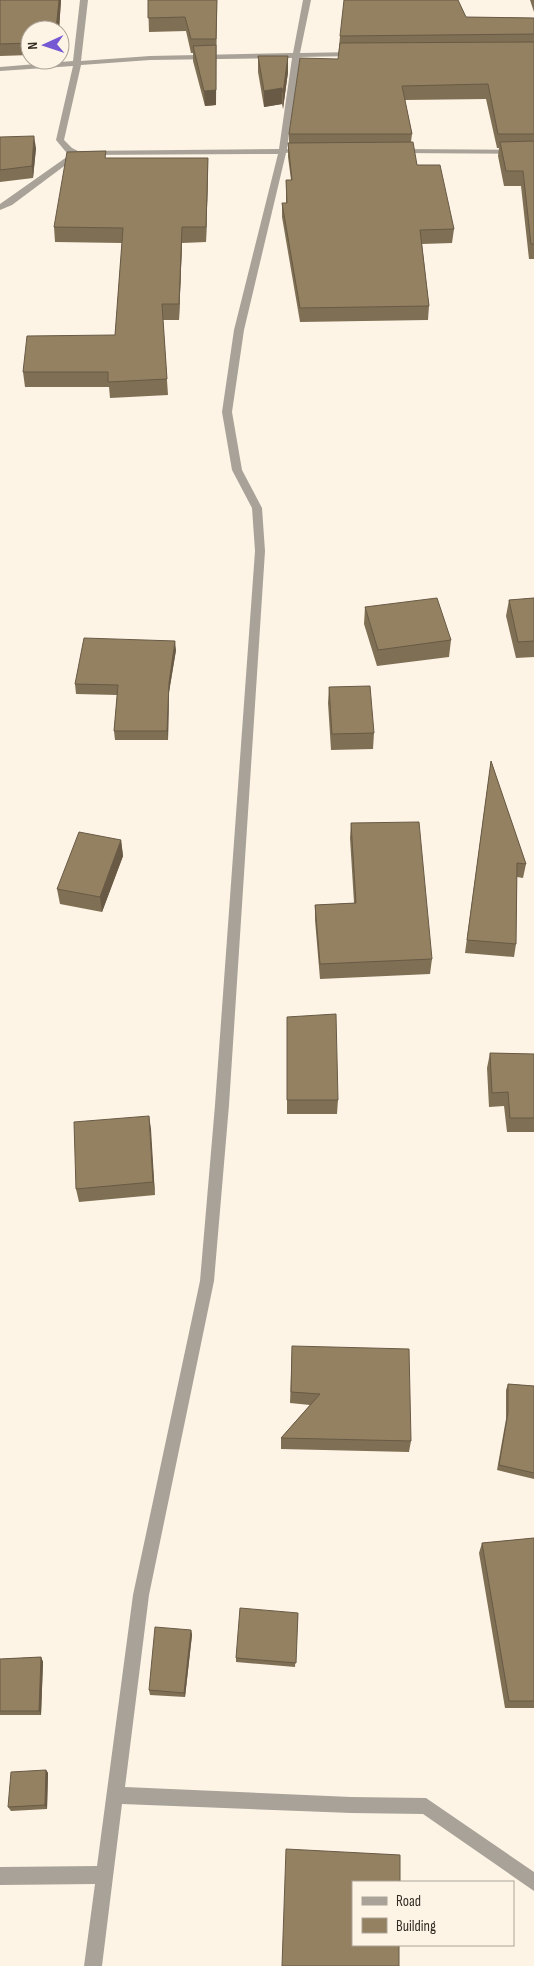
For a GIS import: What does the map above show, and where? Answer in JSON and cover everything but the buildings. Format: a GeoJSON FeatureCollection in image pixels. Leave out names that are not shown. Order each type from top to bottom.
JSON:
{"type":"FeatureCollection","features":[{"type":"Feature","properties":{"kind":"street"},"geometry":{"type":"LineString","coordinates":[[84,0],[77,64],[60,140],[69,150],[77,152],[302,151]]}},
{"type":"Feature","properties":{"kind":"street"},"geometry":{"type":"LineString","coordinates":[[93,1966],[141,1594],[207,1281],[222,1105],[260,551],[257,508],[237,470],[227,412],[239,330],[283,151],[296,54],[307,0]]}},
{"type":"Feature","properties":{"kind":"street"},"geometry":{"type":"LineString","coordinates":[[0,70],[150,58],[366,54]]}},
{"type":"Feature","properties":{"kind":"street"},"geometry":{"type":"LineString","coordinates":[[389,151],[534,152]]}},
{"type":"Feature","properties":{"kind":"street"},"geometry":{"type":"LineString","coordinates":[[0,207],[9,204],[77,152]]}},
{"type":"Feature","properties":{"kind":"street"},"geometry":{"type":"LineString","coordinates":[[115,1796],[426,1806],[534,1882]]}},
{"type":"Feature","properties":{"kind":"street"},"geometry":{"type":"LineString","coordinates":[[0,1876],[105,1875]]}}]}
